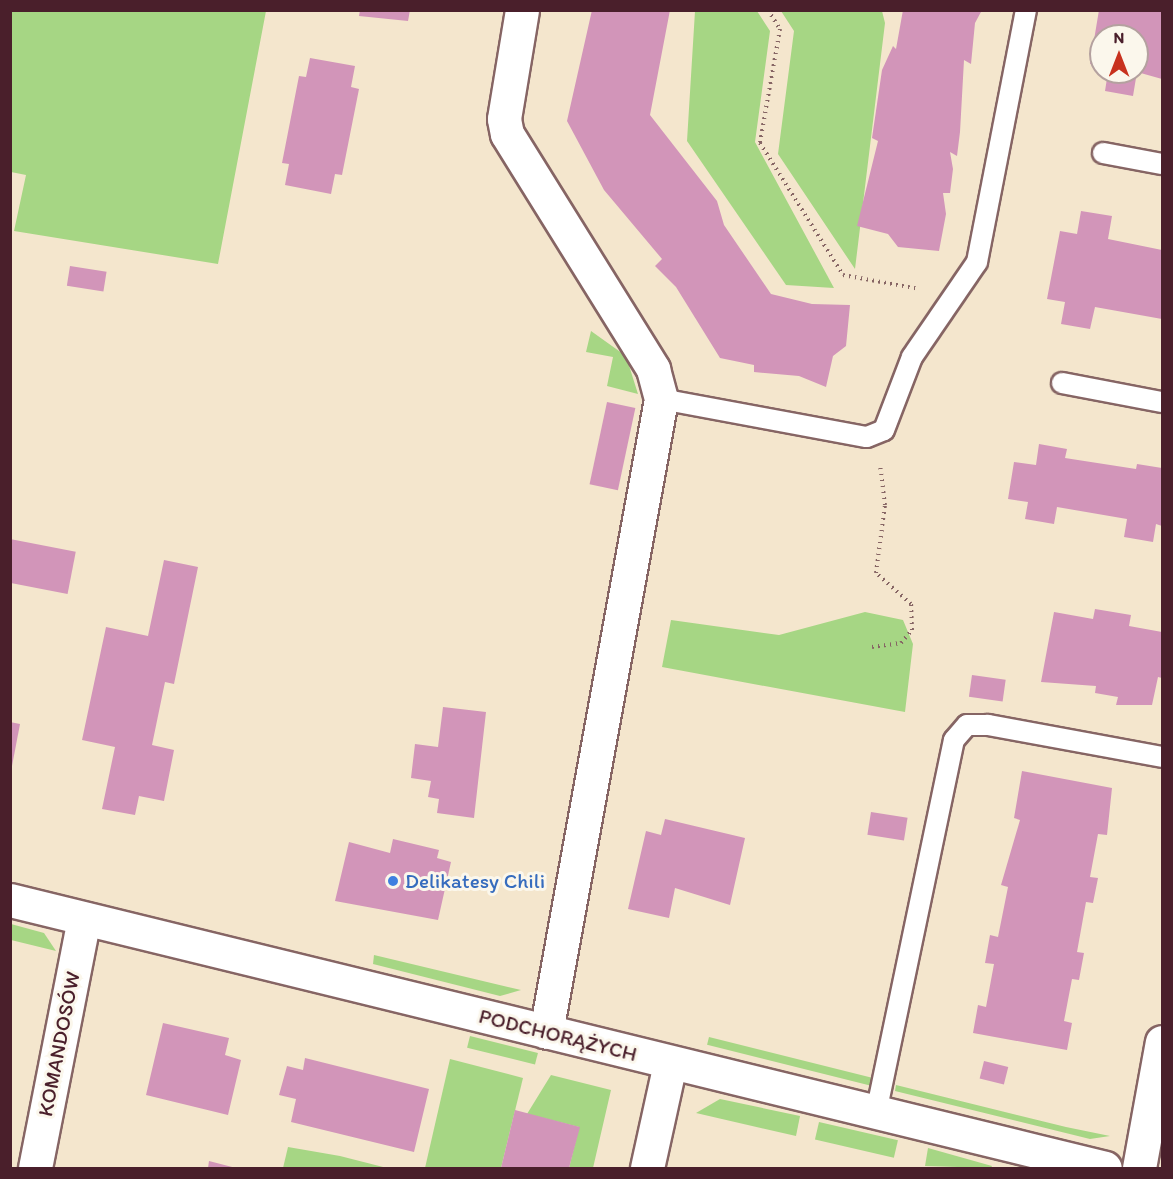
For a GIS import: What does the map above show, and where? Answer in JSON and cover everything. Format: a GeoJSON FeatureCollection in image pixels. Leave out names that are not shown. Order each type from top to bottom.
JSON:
{"type":"FeatureCollection","features":[{"type":"Feature","properties":{"kind":"street"},"geometry":{"type":"LineString","coordinates":[[522,10],[504,118],[507,134],[653,369],[661,399],[546,1032]]}},
{"type":"Feature","properties":{"kind":"street","name":"PODCHORĄŻYCH"},"geometry":{"type":"LineString","coordinates":[[10,900],[1105,1168]]}},
{"type":"Feature","properties":{"kind":"street","name":"KOMANDOSÓW"},"geometry":{"type":"LineString","coordinates":[[35,1168],[84,919]]}},
{"type":"Feature","properties":{"kind":"street"},"geometry":{"type":"LineString","coordinates":[[1139,1168],[1162,1042]]}},
{"type":"Feature","properties":{"kind":"street"},"geometry":{"type":"LineString","coordinates":[[647,1168],[670,1063]]}},
{"type":"Feature","properties":{"kind":"lane"},"geometry":{"type":"LineString","coordinates":[[661,399],[877,435],[889,420],[912,357],[977,262],[1026,10]]}},
{"type":"Feature","properties":{"kind":"lane"},"geometry":{"type":"LineString","coordinates":[[1103,153],[1162,164]]}},
{"type":"Feature","properties":{"kind":"lane"},"geometry":{"type":"LineString","coordinates":[[1062,383],[1162,402]]}},
{"type":"Feature","properties":{"kind":"lane"},"geometry":{"type":"LineString","coordinates":[[876,1113],[954,740],[967,725],[988,725],[1162,757]]}},
{"type":"Feature","properties":{"kind":"path"},"geometry":{"type":"LineString","coordinates":[[768,10],[780,28],[760,143],[843,275],[955,296]]}},
{"type":"Feature","properties":{"kind":"path"},"geometry":{"type":"LineString","coordinates":[[872,647],[901,643],[912,630],[911,604],[876,573],[885,505],[877,435]]}},
{"type":"Feature","properties":{"kind":"green space"},"geometry":{"type":"Polygon","coordinates":[[[10,11],[266,11],[218,264],[14,231],[26,175],[11,172],[10,11]]]}},
{"type":"Feature","properties":{"kind":"green space"},"geometry":{"type":"Polygon","coordinates":[[[695,11],[757,11],[770,31],[755,142],[834,288],[786,285],[687,141],[695,11]]]}},
{"type":"Feature","properties":{"kind":"green space"},"geometry":{"type":"Polygon","coordinates":[[[781,11],[882,11],[885,23],[855,269],[778,154],[794,31],[781,11]]]}},
{"type":"Feature","properties":{"kind":"green space"},"geometry":{"type":"Polygon","coordinates":[[[591,331],[626,356],[638,394],[607,386],[613,357],[586,352],[591,331]]]}},
{"type":"Feature","properties":{"kind":"green space"},"geometry":{"type":"Polygon","coordinates":[[[865,612],[903,620],[913,644],[905,712],[662,667],[671,620],[779,635],[865,612]]]}},
{"type":"Feature","properties":{"kind":"green space"},"geometry":{"type":"Polygon","coordinates":[[[11,924],[44,933],[56,951],[11,940],[11,924]]]}},
{"type":"Feature","properties":{"kind":"green space"},"geometry":{"type":"Polygon","coordinates":[[[374,955],[521,990],[500,996],[373,964],[374,955]]]}},
{"type":"Feature","properties":{"kind":"green space"},"geometry":{"type":"Polygon","coordinates":[[[470,1036],[538,1053],[535,1065],[467,1048],[470,1036]]]}},
{"type":"Feature","properties":{"kind":"green space"},"geometry":{"type":"Polygon","coordinates":[[[709,1037],[872,1078],[870,1085],[707,1045],[709,1037]]]}},
{"type":"Feature","properties":{"kind":"green space"},"geometry":{"type":"Polygon","coordinates":[[[450,1059],[523,1078],[501,1168],[425,1168],[450,1059]]]}},
{"type":"Feature","properties":{"kind":"green space"},"geometry":{"type":"Polygon","coordinates":[[[551,1075],[611,1090],[593,1168],[569,1168],[579,1127],[527,1114],[551,1075]]]}},
{"type":"Feature","properties":{"kind":"green space"},"geometry":{"type":"Polygon","coordinates":[[[896,1085],[1110,1136],[1090,1139],[895,1091],[896,1085]]]}},
{"type":"Feature","properties":{"kind":"green space"},"geometry":{"type":"Polygon","coordinates":[[[720,1099],[800,1116],[796,1136],[696,1113],[720,1099]]]}},
{"type":"Feature","properties":{"kind":"green space"},"geometry":{"type":"Polygon","coordinates":[[[819,1122],[898,1140],[894,1158],[815,1140],[819,1122]]]}},
{"type":"Feature","properties":{"kind":"green space"},"geometry":{"type":"Polygon","coordinates":[[[288,1147],[340,1156],[387,1168],[283,1168],[288,1147]]]}},
{"type":"Feature","properties":{"kind":"green space"},"geometry":{"type":"Polygon","coordinates":[[[928,1148],[992,1166],[991,1168],[925,1166],[928,1148]]]}},
{"type":"Feature","properties":{"kind":"building"},"geometry":{"type":"Polygon","coordinates":[[[360,10],[410,10],[408,21],[359,16],[360,10]]]}},
{"type":"Feature","properties":{"kind":"building"},"geometry":{"type":"Polygon","coordinates":[[[592,10],[670,10],[650,115],[717,201],[724,225],[771,294],[812,304],[850,305],[846,346],[833,356],[826,387],[799,376],[754,372],[754,365],[720,358],[676,287],[655,266],[662,259],[604,190],[567,121],[592,10]]]}},
{"type":"Feature","properties":{"kind":"building"},"geometry":{"type":"Polygon","coordinates":[[[903,10],[982,10],[975,23],[971,64],[964,60],[957,156],[950,152],[953,169],[950,193],[943,193],[946,214],[939,251],[898,247],[888,234],[857,226],[878,141],[872,138],[882,70],[893,46],[896,49],[903,10]]]}},
{"type":"Feature","properties":{"kind":"building"},"geometry":{"type":"Polygon","coordinates":[[[1099,10],[1162,10],[1162,79],[1149,75],[1149,24],[1097,24],[1099,10]]]}},
{"type":"Feature","properties":{"kind":"building"},"geometry":{"type":"Polygon","coordinates":[[[310,58],[355,66],[351,87],[359,89],[342,175],[335,174],[331,194],[285,185],[289,164],[282,163],[299,76],[306,77],[310,58]]]}},
{"type":"Feature","properties":{"kind":"building"},"geometry":{"type":"Polygon","coordinates":[[[1106,84],[1135,84],[1133,96],[1105,91],[1106,84]]]}},
{"type":"Feature","properties":{"kind":"building"},"geometry":{"type":"Polygon","coordinates":[[[1081,211],[1112,216],[1108,239],[1162,250],[1162,319],[1095,307],[1090,329],[1061,324],[1065,302],[1047,299],[1060,231],[1077,234],[1081,211]]]}},
{"type":"Feature","properties":{"kind":"building"},"geometry":{"type":"Polygon","coordinates":[[[70,266],[107,272],[103,292],[67,286],[70,266]]]}},
{"type":"Feature","properties":{"kind":"building"},"geometry":{"type":"Polygon","coordinates":[[[607,402],[635,408],[618,490],[590,484],[607,402]]]}},
{"type":"Feature","properties":{"kind":"building"},"geometry":{"type":"Polygon","coordinates":[[[1039,444],[1067,449],[1065,458],[1136,469],[1137,464],[1162,468],[1162,526],[1156,524],[1153,542],[1124,537],[1127,519],[1057,507],[1054,524],[1025,519],[1028,502],[1008,499],[1014,462],[1036,465],[1039,444]]]}},
{"type":"Feature","properties":{"kind":"building"},"geometry":{"type":"Polygon","coordinates":[[[10,539],[76,552],[68,594],[10,583],[10,539]]]}},
{"type":"Feature","properties":{"kind":"building"},"geometry":{"type":"Polygon","coordinates":[[[164,560],[198,567],[174,684],[165,682],[152,745],[174,750],[164,801],[139,796],[135,815],[102,809],[115,747],[82,740],[106,627],[148,636],[164,560]]]}},
{"type":"Feature","properties":{"kind":"building"},"geometry":{"type":"Polygon","coordinates":[[[1095,609],[1131,615],[1129,626],[1162,632],[1162,678],[1158,677],[1152,705],[1116,705],[1118,697],[1095,693],[1096,686],[1041,682],[1054,612],[1093,619],[1095,609]]]}},
{"type":"Feature","properties":{"kind":"building"},"geometry":{"type":"Polygon","coordinates":[[[972,675],[1006,680],[1003,702],[969,697],[972,675]]]}},
{"type":"Feature","properties":{"kind":"building"},"geometry":{"type":"Polygon","coordinates":[[[443,707],[486,712],[474,818],[437,813],[439,799],[428,797],[431,781],[411,778],[415,744],[438,747],[443,707]]]}},
{"type":"Feature","properties":{"kind":"building"},"geometry":{"type":"Polygon","coordinates":[[[10,722],[20,724],[12,766],[10,766],[10,722]]]}},
{"type":"Feature","properties":{"kind":"building"},"geometry":{"type":"Polygon","coordinates":[[[1022,771],[1112,788],[1107,835],[1098,834],[1090,877],[1098,878],[1093,903],[1086,902],[1077,952],[1084,953],[1079,980],[1072,979],[1064,1021],[1072,1023],[1067,1050],[973,1033],[978,1005],[986,1007],[994,964],[985,963],[990,935],[998,937],[1008,887],[1001,885],[1020,820],[1014,818],[1022,771]]]}},
{"type":"Feature","properties":{"kind":"building"},"geometry":{"type":"Polygon","coordinates":[[[871,812],[908,818],[904,841],[867,835],[871,812]]]}},
{"type":"Feature","properties":{"kind":"building"},"geometry":{"type":"Polygon","coordinates":[[[665,819],[745,838],[730,905],[675,888],[669,918],[628,909],[646,831],[661,835],[665,819]]]}},
{"type":"Feature","properties":{"kind":"building","name":"Delikatesy Chili"},"geometry":{"type":"Polygon","coordinates":[[[393,839],[439,850],[437,858],[451,862],[438,920],[335,901],[349,842],[390,853],[393,839]]]}},
{"type":"Feature","properties":{"kind":"building"},"geometry":{"type":"Polygon","coordinates":[[[163,1023],[229,1038],[225,1055],[241,1060],[228,1115],[146,1095],[163,1023]]]}},
{"type":"Feature","properties":{"kind":"building"},"geometry":{"type":"Polygon","coordinates":[[[305,1058],[429,1089],[414,1152],[291,1122],[296,1099],[279,1095],[287,1066],[303,1070],[305,1058]]]}},
{"type":"Feature","properties":{"kind":"building"},"geometry":{"type":"Polygon","coordinates":[[[984,1061],[1008,1067],[1004,1085],[980,1078],[984,1061]]]}},
{"type":"Feature","properties":{"kind":"building"},"geometry":{"type":"Polygon","coordinates":[[[515,1110],[580,1127],[569,1168],[501,1168],[515,1110]]]}},
{"type":"Feature","properties":{"kind":"building"},"geometry":{"type":"Polygon","coordinates":[[[209,1161],[236,1168],[208,1168],[209,1161]]]}},
{"type":"Feature","properties":{"kind":"place","name":"Delikatesy Chili"},"geometry":{"type":"Point","coordinates":[393,881]}}]}
